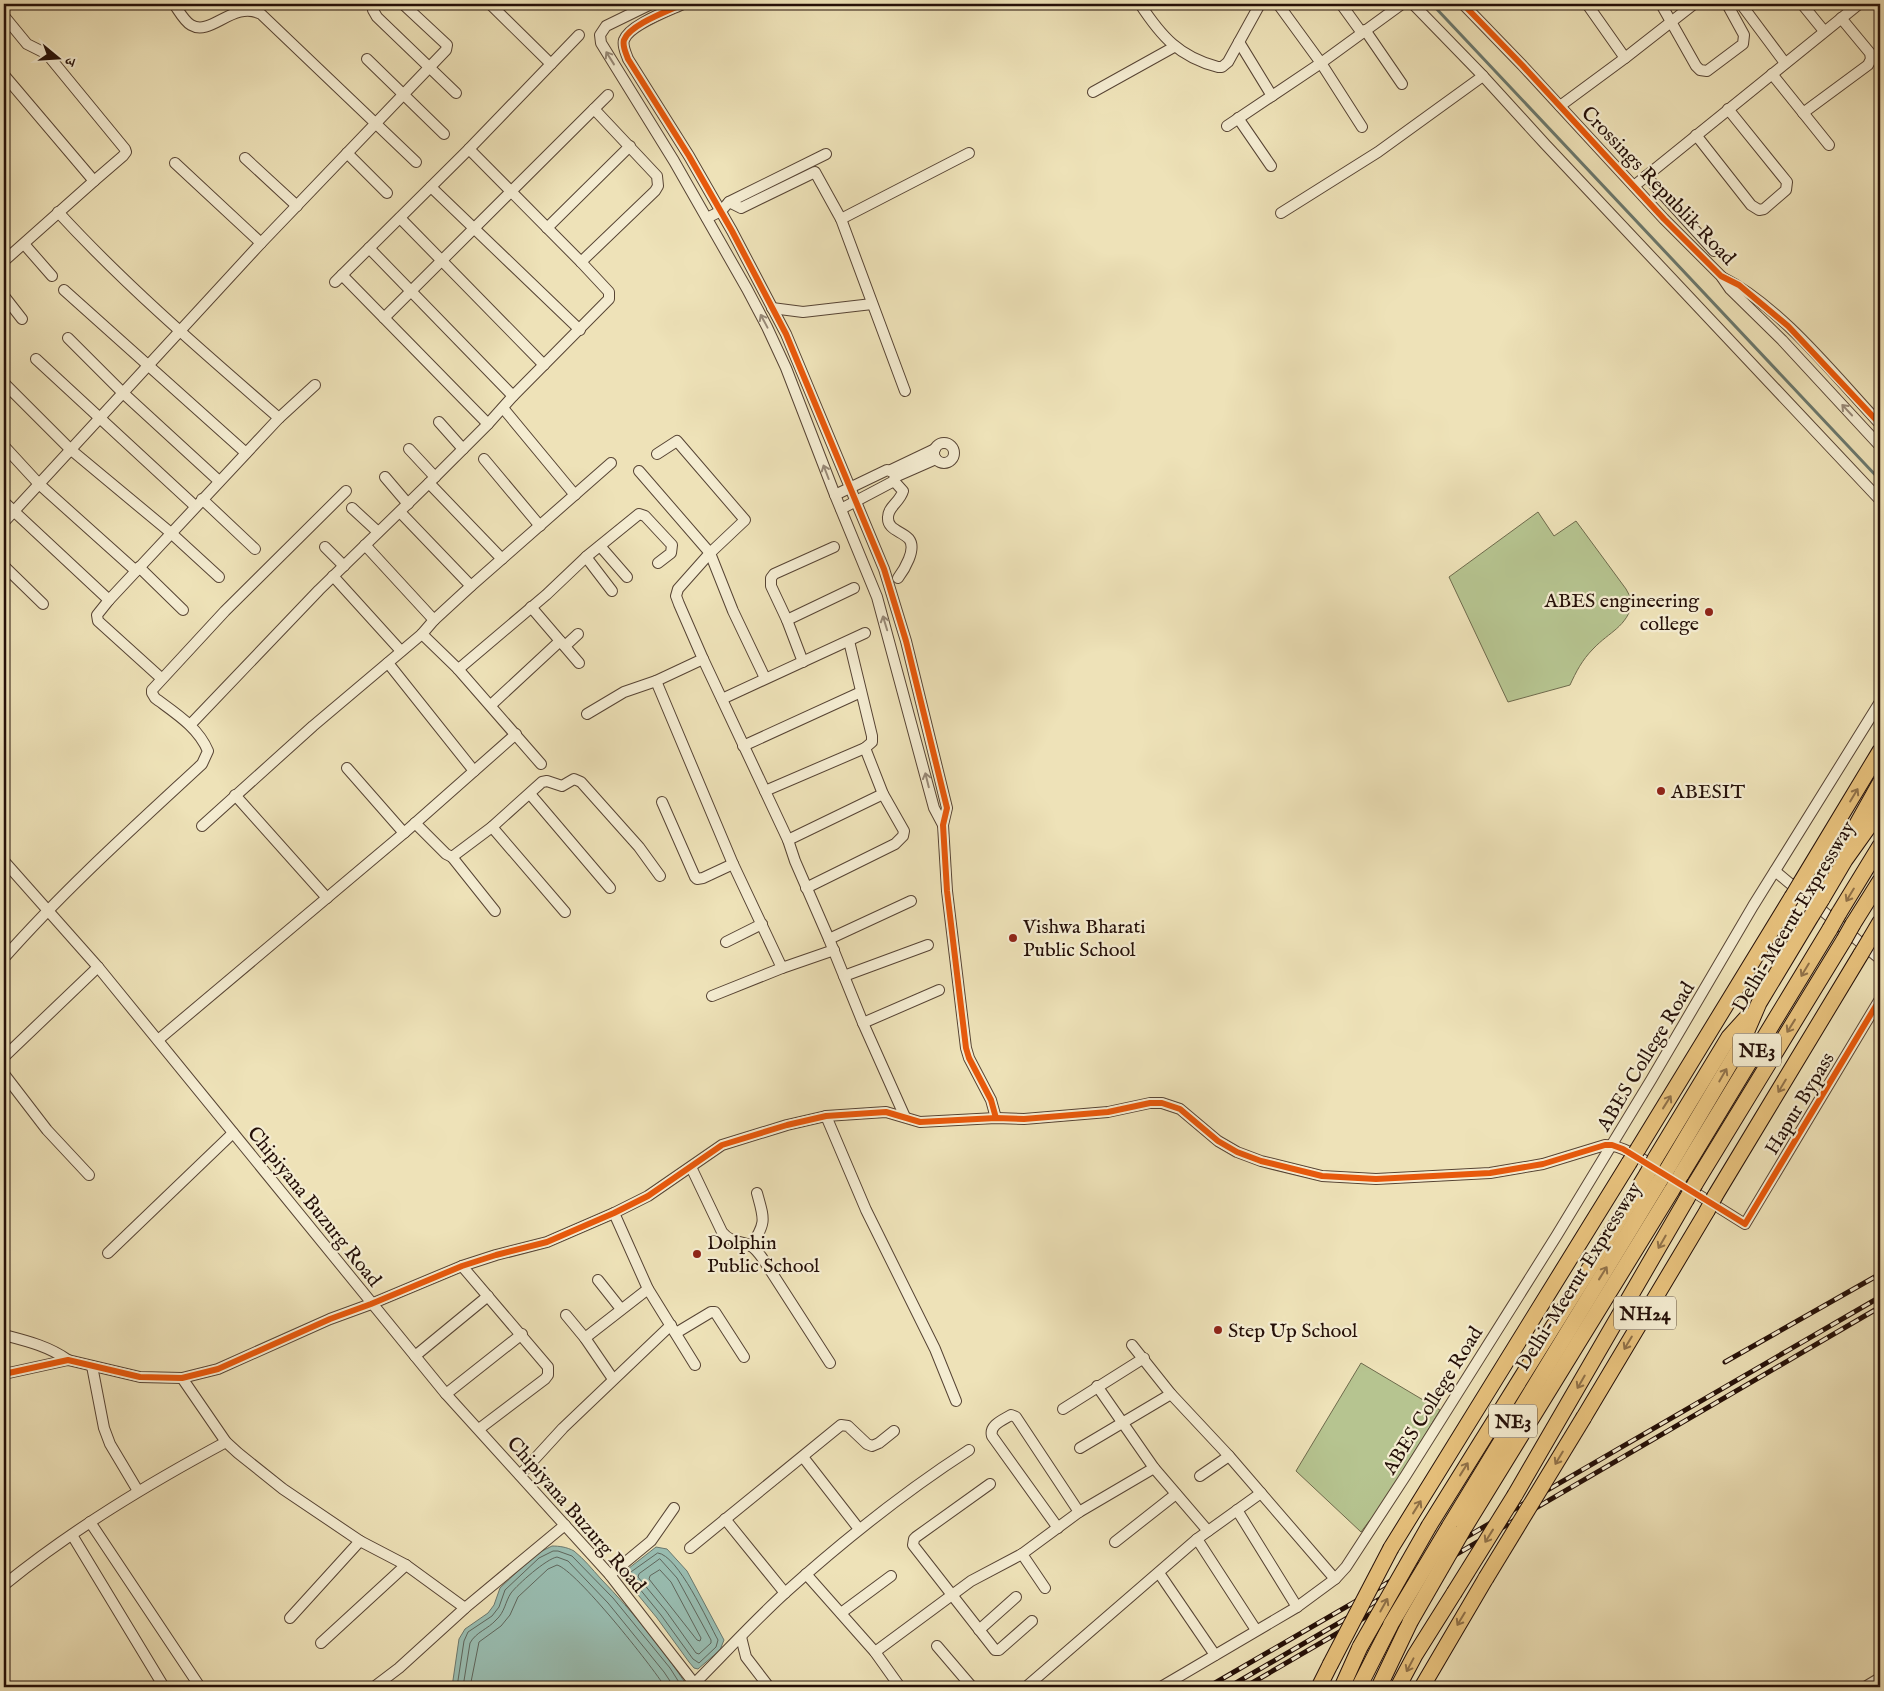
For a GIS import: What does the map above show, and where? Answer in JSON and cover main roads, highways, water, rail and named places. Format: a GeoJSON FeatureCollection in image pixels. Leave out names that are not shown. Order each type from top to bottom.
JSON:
{"type":"FeatureCollection","features":[{"type":"Feature","properties":{"kind":"highway"},"geometry":{"type":"LineString","coordinates":[[1319,1687],[1391,1548],[1638,1149],[1880,751]]}},
{"type":"Feature","properties":{"kind":"highway"},"geometry":{"type":"LineString","coordinates":[[1845,860],[1852,833],[1880,782]]}},
{"type":"Feature","properties":{"kind":"highway","name":"Delhi-Meerut Expressway"},"geometry":{"type":"LineString","coordinates":[[1359,1687],[1391,1624],[1456,1529],[1666,1186],[1668,1168],[1740,1046],[1759,1003],[1845,860],[1880,811]]}},
{"type":"Feature","properties":{"kind":"highway","name":"Delhi-Meerut Expressway"},"geometry":{"type":"LineString","coordinates":[[1668,1168],[1830,929],[1880,846]]}},
{"type":"Feature","properties":{"kind":"highway"},"geometry":{"type":"LineString","coordinates":[[1870,897],[1871,880],[1880,863]]}},
{"type":"Feature","properties":{"kind":"highway"},"geometry":{"type":"LineString","coordinates":[[1398,1687],[1416,1654],[1514,1495],[1695,1184],[1880,881]]}},
{"type":"Feature","properties":{"kind":"highway","name":"NH24"},"geometry":{"type":"LineString","coordinates":[[1422,1687],[1880,922]]}},
{"type":"Feature","properties":{"kind":"highway"},"geometry":{"type":"LineString","coordinates":[[1342,1687],[1360,1647],[1429,1526],[1647,1174],[1668,1168]]}},
{"type":"Feature","properties":{"kind":"highway","name":"Delhi-Meerut Expressway"},"geometry":{"type":"LineString","coordinates":[[1379,1687],[1456,1529]]}},
{"type":"Feature","properties":{"kind":"water"},"geometry":{"type":"Polygon","coordinates":[[[552,1546],[574,1551],[585,1561],[625,1604],[688,1687],[452,1687],[459,1639],[465,1629],[488,1613],[494,1605],[500,1588],[536,1554],[552,1546]]]}},
{"type":"Feature","properties":{"kind":"water"},"geometry":{"type":"Polygon","coordinates":[[[656,1547],[667,1549],[687,1571],[724,1640],[720,1650],[698,1669],[694,1668],[689,1662],[657,1618],[625,1579],[624,1572],[656,1547]]]}},
{"type":"Feature","properties":{"kind":"waterway"},"geometry":{"type":"LineString","coordinates":[[1432,4],[1880,480]]}},
{"type":"Feature","properties":{"kind":"railway"},"geometry":{"type":"LineString","coordinates":[[1725,1362],[1880,1274]]}},
{"type":"Feature","properties":{"kind":"railway"},"geometry":{"type":"LineString","coordinates":[[1208,1687],[1880,1297]]}},
{"type":"Feature","properties":{"kind":"railway"},"geometry":{"type":"LineString","coordinates":[[1229,1687],[1880,1307]]}},
{"type":"Feature","properties":{"kind":"railway"},"geometry":{"type":"LineString","coordinates":[[1245,1687],[1410,1591]]}},
{"type":"Feature","properties":{"kind":"place","name":"ABES engineering college"},"geometry":{"type":"Point","coordinates":[1709,612]}},
{"type":"Feature","properties":{"kind":"place","name":"ABESIT"},"geometry":{"type":"Point","coordinates":[1661,791]}},
{"type":"Feature","properties":{"kind":"place","name":"Vishwa Bharati Public School"},"geometry":{"type":"Point","coordinates":[1013,938]}},
{"type":"Feature","properties":{"kind":"place","name":"Dolphin Public School"},"geometry":{"type":"Point","coordinates":[697,1254]}},
{"type":"Feature","properties":{"kind":"place","name":"Step Up School"},"geometry":{"type":"Point","coordinates":[1218,1330]}}]}
